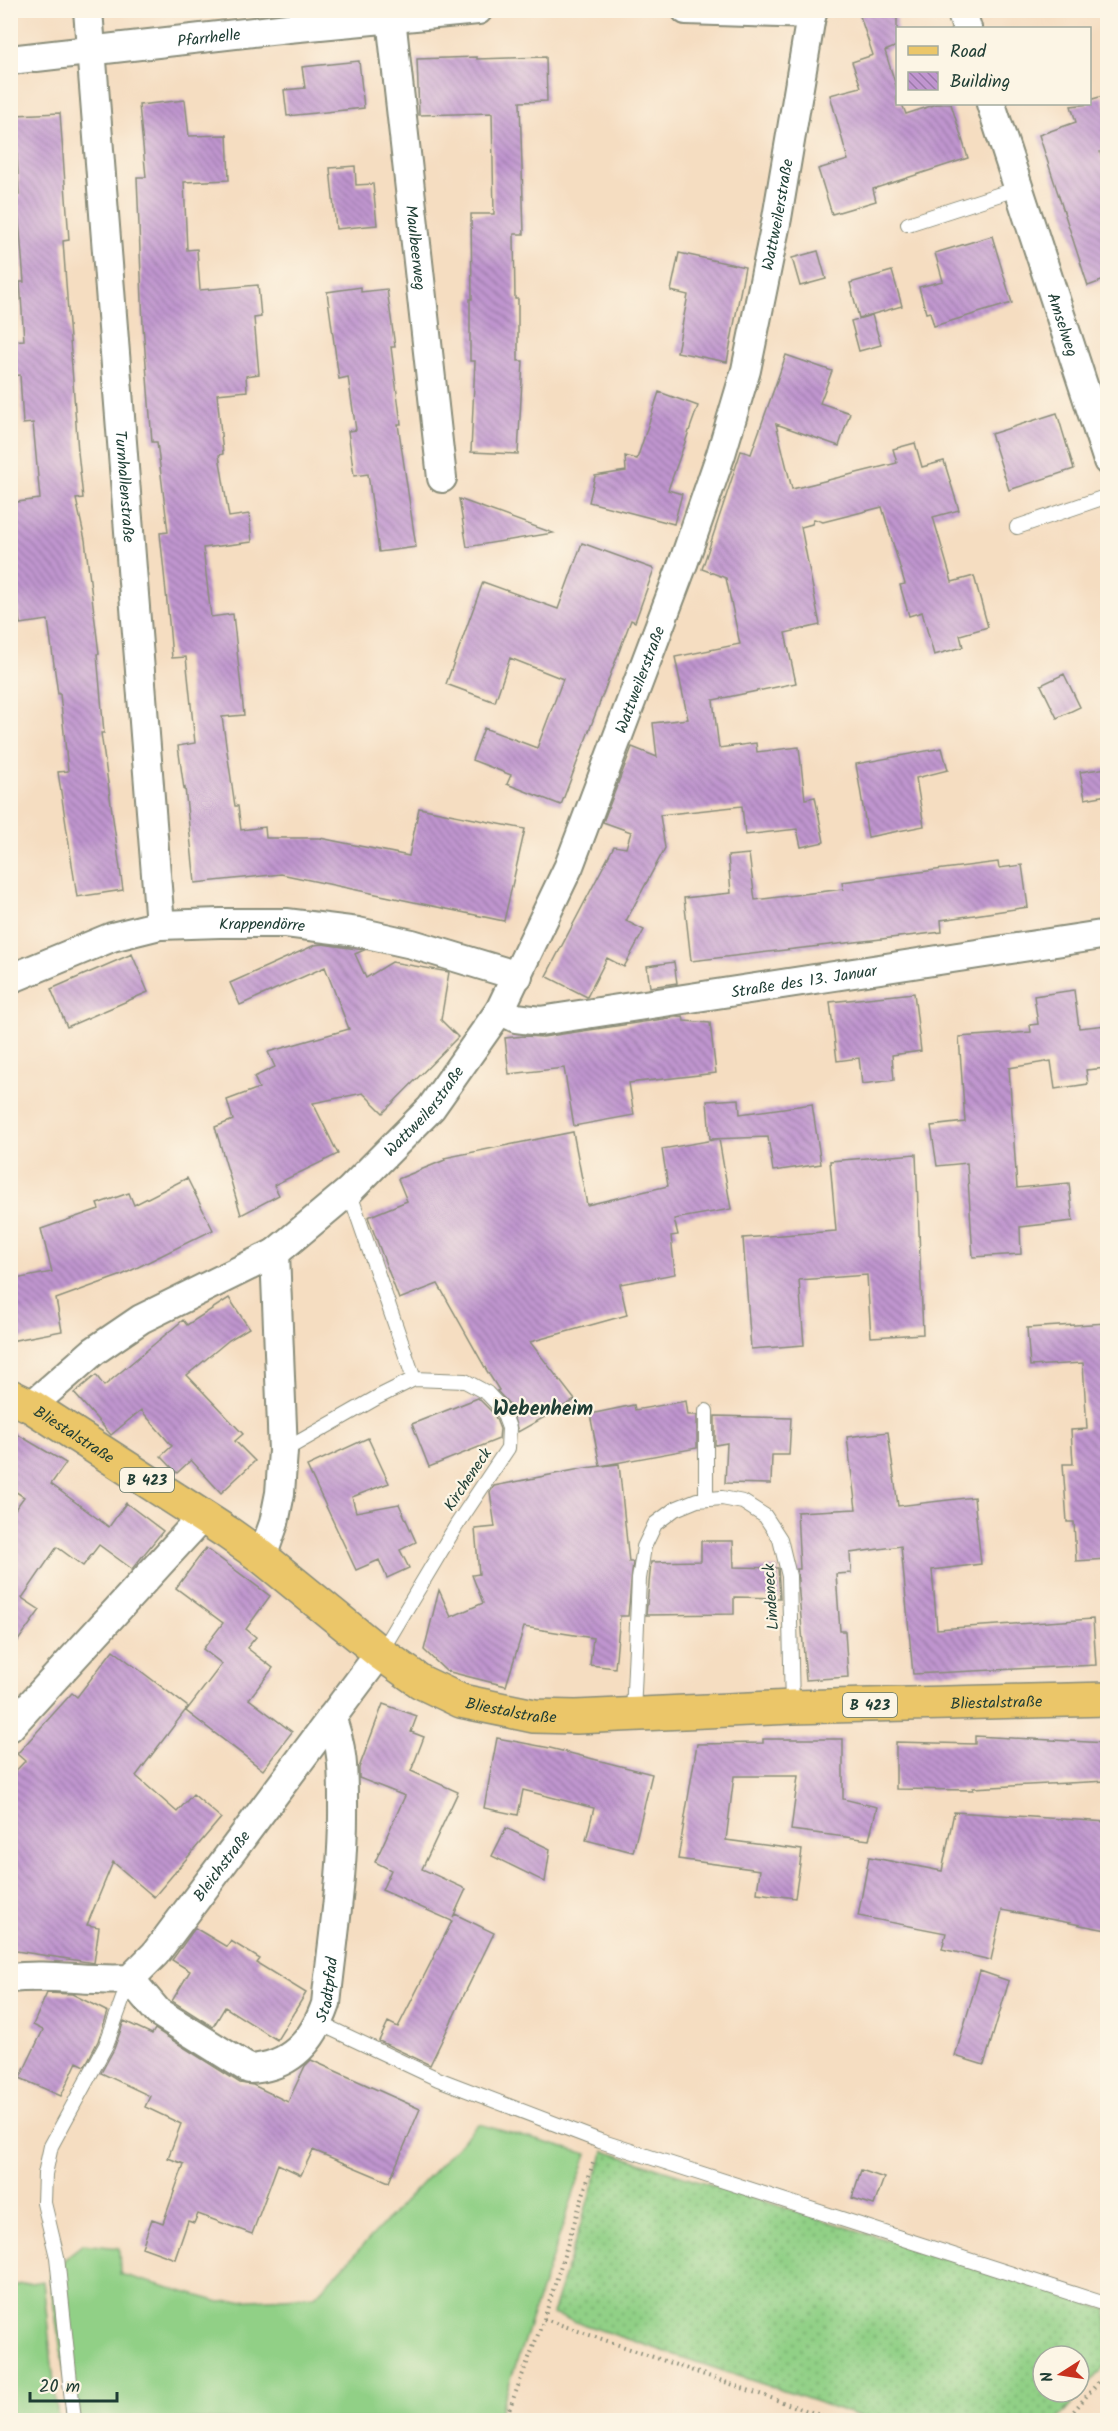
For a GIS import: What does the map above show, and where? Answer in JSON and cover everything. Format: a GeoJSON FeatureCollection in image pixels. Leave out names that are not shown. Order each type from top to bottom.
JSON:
{"type":"FeatureCollection","features":[{"type":"Feature","properties":{"kind":"main road","name":"Bliestalstraße"},"geometry":{"type":"LineString","coordinates":[[21,1401],[203,1516],[262,1557],[380,1653],[421,1682],[461,1701],[534,1716],[576,1717],[792,1707],[1107,1700]]}},
{"type":"Feature","properties":{"kind":"street","name":"Turnhallenstraße"},"geometry":{"type":"LineString","coordinates":[[88,10],[160,925]]}},
{"type":"Feature","properties":{"kind":"street","name":"Pfarrhelle"},"geometry":{"type":"LineString","coordinates":[[10,60],[478,10]]}},
{"type":"Feature","properties":{"kind":"street"},"geometry":{"type":"LineString","coordinates":[[686,10],[812,12]]}},
{"type":"Feature","properties":{"kind":"street"},"geometry":{"type":"LineString","coordinates":[[961,10],[967,27]]}},
{"type":"Feature","properties":{"kind":"street","name":"Wattweilerstraße"},"geometry":{"type":"LineString","coordinates":[[21,1401],[141,1319],[275,1253],[349,1191],[430,1108],[501,1010],[569,867],[684,561],[721,454],[751,347],[777,218],[812,12]]}},
{"type":"Feature","properties":{"kind":"street","name":"Maulbeerweg"},"geometry":{"type":"LineString","coordinates":[[391,18],[442,478]]}},
{"type":"Feature","properties":{"kind":"street","name":"Amselweg"},"geometry":{"type":"LineString","coordinates":[[992,105],[1107,461]]}},
{"type":"Feature","properties":{"kind":"street","name":"Krappendörre"},"geometry":{"type":"LineString","coordinates":[[10,979],[112,937],[160,925],[286,923],[358,932],[412,944],[518,976]]}},
{"type":"Feature","properties":{"kind":"street","name":"Straße des 13. Januar"},"geometry":{"type":"LineString","coordinates":[[501,1010],[516,1018],[540,1021],[1107,934]]}},
{"type":"Feature","properties":{"kind":"street"},"geometry":{"type":"LineString","coordinates":[[262,1557],[274,1523],[280,1493],[283,1451],[275,1253]]}},
{"type":"Feature","properties":{"kind":"street"},"geometry":{"type":"LineString","coordinates":[[10,1727],[203,1516]]}},
{"type":"Feature","properties":{"kind":"street","name":"Bleichstraße"},"geometry":{"type":"LineString","coordinates":[[130,1979],[155,1954],[380,1653]]}},
{"type":"Feature","properties":{"kind":"street","name":"Stadtpfad"},"geometry":{"type":"LineString","coordinates":[[130,1979],[158,2012],[249,2069],[265,2068],[282,2063],[300,2048],[319,2023],[326,2004],[344,1849],[343,1757],[331,1718]]}},
{"type":"Feature","properties":{"kind":"street"},"geometry":{"type":"LineString","coordinates":[[10,1978],[53,1975],[103,1981],[130,1979]]}},
{"type":"Feature","properties":{"kind":"lane"},"geometry":{"type":"LineString","coordinates":[[908,224],[1019,188]]}},
{"type":"Feature","properties":{"kind":"lane"},"geometry":{"type":"LineString","coordinates":[[1017,527],[1107,496]]}},
{"type":"Feature","properties":{"kind":"lane"},"geometry":{"type":"LineString","coordinates":[[349,1191],[414,1379]]}},
{"type":"Feature","properties":{"kind":"lane","name":"Kircheneck"},"geometry":{"type":"LineString","coordinates":[[283,1451],[378,1396],[414,1379],[465,1381],[487,1393],[502,1408],[509,1428],[508,1448],[456,1526],[380,1653]]}},
{"type":"Feature","properties":{"kind":"lane"},"geometry":{"type":"LineString","coordinates":[[706,1411],[706,1498]]}},
{"type":"Feature","properties":{"kind":"lane","name":"Lindeneck"},"geometry":{"type":"LineString","coordinates":[[633,1714],[639,1579],[644,1547],[654,1524],[675,1509],[706,1498],[743,1502],[765,1516],[780,1539],[789,1576],[792,1707]]}},
{"type":"Feature","properties":{"kind":"lane"},"geometry":{"type":"LineString","coordinates":[[74,2421],[57,2257],[44,2203],[45,2174],[51,2146],[106,2044],[130,1979]]}},
{"type":"Feature","properties":{"kind":"lane"},"geometry":{"type":"LineString","coordinates":[[319,2023],[438,2079],[600,2141],[1107,2305]]}},
{"type":"Feature","properties":{"kind":"path"},"geometry":{"type":"LineString","coordinates":[[505,2421],[544,2319],[600,2141]]}},
{"type":"Feature","properties":{"kind":"path"},"geometry":{"type":"LineString","coordinates":[[544,2319],[834,2421]]}},
{"type":"Feature","properties":{"kind":"path"},"geometry":{"type":"LineString","coordinates":[[1066,2421],[1107,2371]]}},
{"type":"Feature","properties":{"kind":"green space"},"geometry":{"type":"Polygon","coordinates":[[[478,2124],[587,2154],[497,2420],[72,2420],[49,2276],[83,2244],[119,2248],[120,2274],[220,2302],[315,2296],[478,2124]]]}},
{"type":"Feature","properties":{"kind":"green space"},"geometry":{"type":"Polygon","coordinates":[[[604,2151],[1107,2309],[1107,2363],[1091,2381],[1091,2344],[1031,2344],[1031,2404],[1071,2404],[1057,2420],[871,2420],[552,2314],[604,2151]]]}},
{"type":"Feature","properties":{"kind":"green space"},"geometry":{"type":"Polygon","coordinates":[[[43,2281],[58,2420],[11,2420],[11,2286],[43,2281]]]}},
{"type":"Feature","properties":{"kind":"building"},"geometry":{"type":"Polygon","coordinates":[[[858,10],[897,10],[896,46],[885,51],[896,86],[896,105],[902,105],[906,114],[934,105],[951,105],[968,158],[873,189],[876,201],[832,214],[818,169],[848,160],[830,95],[861,87],[852,62],[873,55],[858,10]]]}},
{"type":"Feature","properties":{"kind":"building"},"geometry":{"type":"Polygon","coordinates":[[[477,57],[477,59],[546,57],[547,101],[520,102],[524,234],[514,234],[515,299],[518,299],[518,361],[523,361],[518,454],[471,452],[475,361],[470,361],[471,214],[494,214],[492,113],[419,115],[417,59],[477,57]]]}},
{"type":"Feature","properties":{"kind":"building"},"geometry":{"type":"Polygon","coordinates":[[[359,61],[364,108],[287,116],[284,90],[305,88],[302,67],[359,61]]]}},
{"type":"Feature","properties":{"kind":"building"},"geometry":{"type":"Polygon","coordinates":[[[1103,96],[1107,110],[1107,149],[1100,152],[1107,174],[1107,279],[1088,286],[1039,135],[1076,122],[1071,106],[1091,105],[1091,99],[1103,96]]]}},
{"type":"Feature","properties":{"kind":"building"},"geometry":{"type":"Polygon","coordinates":[[[185,100],[189,136],[227,135],[229,180],[184,182],[187,250],[197,249],[200,290],[258,285],[261,317],[254,318],[259,374],[246,376],[247,391],[217,394],[223,454],[219,455],[229,517],[249,514],[252,542],[203,548],[211,617],[233,614],[244,715],[222,717],[235,806],[238,806],[241,830],[265,827],[266,838],[320,838],[409,856],[419,808],[525,829],[504,921],[281,874],[195,883],[178,746],[195,743],[186,657],[172,658],[160,533],[168,532],[157,442],[152,442],[143,325],[137,177],[146,177],[139,105],[185,100]]]}},
{"type":"Feature","properties":{"kind":"building"},"geometry":{"type":"Polygon","coordinates":[[[60,113],[69,240],[63,241],[83,498],[76,499],[85,540],[99,654],[97,654],[104,733],[101,733],[123,890],[77,897],[58,772],[68,771],[60,694],[58,694],[48,620],[20,624],[15,591],[10,592],[10,503],[40,499],[33,423],[23,424],[20,375],[10,376],[10,341],[24,340],[20,282],[24,282],[17,195],[19,195],[15,115],[60,113]]]}},
{"type":"Feature","properties":{"kind":"building"},"geometry":{"type":"Polygon","coordinates":[[[355,166],[356,185],[373,184],[377,225],[336,229],[330,168],[355,166]]]}},
{"type":"Feature","properties":{"kind":"building"},"geometry":{"type":"Polygon","coordinates":[[[992,236],[1012,303],[934,326],[930,312],[926,313],[919,287],[943,281],[935,253],[992,236]]]}},
{"type":"Feature","properties":{"kind":"building"},"geometry":{"type":"Polygon","coordinates":[[[818,251],[826,279],[800,286],[792,258],[818,251]]]}},
{"type":"Feature","properties":{"kind":"building"},"geometry":{"type":"Polygon","coordinates":[[[679,253],[745,267],[727,362],[677,352],[688,295],[671,291],[679,253]]]}},
{"type":"Feature","properties":{"kind":"building"},"geometry":{"type":"Polygon","coordinates":[[[892,271],[902,306],[859,318],[850,283],[892,271]]]}},
{"type":"Feature","properties":{"kind":"building"},"geometry":{"type":"Polygon","coordinates":[[[361,287],[361,292],[387,289],[395,347],[391,347],[401,424],[398,424],[416,547],[379,552],[368,474],[354,476],[348,431],[356,430],[348,377],[339,379],[327,292],[361,287]]]}},
{"type":"Feature","properties":{"kind":"building"},"geometry":{"type":"Polygon","coordinates":[[[872,315],[881,345],[859,351],[851,321],[872,315]]]}},
{"type":"Feature","properties":{"kind":"building"},"geometry":{"type":"Polygon","coordinates":[[[786,355],[832,371],[820,403],[850,413],[839,446],[776,424],[792,489],[897,463],[893,449],[915,443],[922,467],[944,461],[959,510],[933,517],[952,582],[974,576],[988,627],[960,635],[963,647],[934,655],[922,612],[909,616],[900,585],[905,584],[882,507],[823,522],[814,519],[812,524],[801,527],[820,625],[785,633],[796,683],[713,700],[719,748],[756,743],[757,752],[799,747],[805,799],[815,797],[824,842],[801,847],[797,829],[745,835],[742,806],[660,815],[665,848],[626,921],[644,930],[624,967],[607,958],[587,997],[546,976],[614,846],[626,848],[631,832],[603,822],[632,747],[657,757],[653,723],[688,719],[675,657],[740,644],[726,578],[702,569],[741,451],[751,454],[786,355]]]}},
{"type":"Feature","properties":{"kind":"building"},"geometry":{"type":"Polygon","coordinates":[[[659,392],[698,406],[668,490],[682,494],[674,524],[589,502],[595,476],[626,471],[625,456],[637,459],[659,392]]]}},
{"type":"Feature","properties":{"kind":"building"},"geometry":{"type":"Polygon","coordinates":[[[1057,413],[1074,469],[1009,490],[991,434],[1057,413]]]}},
{"type":"Feature","properties":{"kind":"building"},"geometry":{"type":"Polygon","coordinates":[[[459,499],[553,533],[467,547],[459,499]]]}},
{"type":"Feature","properties":{"kind":"building"},"geometry":{"type":"Polygon","coordinates":[[[582,543],[654,569],[635,622],[631,620],[561,805],[507,784],[511,775],[472,760],[484,728],[537,748],[563,679],[510,658],[495,702],[446,684],[483,582],[558,609],[582,543]]]}},
{"type":"Feature","properties":{"kind":"building"},"geometry":{"type":"Polygon","coordinates":[[[1064,674],[1080,707],[1057,718],[1041,685],[1064,674]]]}},
{"type":"Feature","properties":{"kind":"building"},"geometry":{"type":"Polygon","coordinates":[[[942,748],[948,770],[916,778],[924,826],[868,837],[856,764],[942,748]]]}},
{"type":"Feature","properties":{"kind":"building"},"geometry":{"type":"Polygon","coordinates":[[[1107,768],[1107,795],[1085,799],[1080,772],[1107,768]]]}},
{"type":"Feature","properties":{"kind":"building"},"geometry":{"type":"Polygon","coordinates":[[[749,854],[755,900],[843,889],[842,882],[998,862],[999,868],[1022,865],[1028,907],[941,920],[942,932],[691,961],[684,898],[731,893],[728,856],[749,854]]]}},
{"type":"Feature","properties":{"kind":"building"},"geometry":{"type":"Polygon","coordinates":[[[315,945],[364,950],[355,954],[366,978],[392,962],[449,972],[441,1020],[458,1037],[383,1113],[363,1093],[313,1103],[338,1154],[274,1185],[279,1195],[241,1215],[215,1127],[233,1120],[227,1100],[259,1088],[254,1077],[275,1067],[268,1052],[349,1029],[325,967],[240,1005],[230,983],[315,945]]]}},
{"type":"Feature","properties":{"kind":"building"},"geometry":{"type":"Polygon","coordinates":[[[132,954],[148,992],[67,1027],[51,989],[132,954]]]}},
{"type":"Feature","properties":{"kind":"building"},"geometry":{"type":"Polygon","coordinates":[[[674,962],[677,983],[650,987],[647,966],[674,962]]]}},
{"type":"Feature","properties":{"kind":"building"},"geometry":{"type":"Polygon","coordinates":[[[1074,990],[1079,1028],[1107,1025],[1107,1068],[1086,1070],[1088,1084],[1055,1089],[1051,1061],[1009,1068],[1017,1188],[1069,1183],[1073,1221],[1020,1227],[1021,1254],[973,1257],[967,1163],[937,1166],[931,1126],[965,1122],[959,1037],[1031,1032],[1030,1025],[1038,1024],[1034,996],[1074,990]]]}},
{"type":"Feature","properties":{"kind":"building"},"geometry":{"type":"Polygon","coordinates":[[[914,993],[921,1051],[892,1055],[894,1080],[862,1084],[859,1058],[837,1061],[830,1002],[914,993]]]}},
{"type":"Feature","properties":{"kind":"building"},"geometry":{"type":"Polygon","coordinates":[[[683,1016],[684,1021],[710,1023],[716,1073],[629,1083],[634,1115],[574,1126],[564,1068],[509,1074],[505,1038],[543,1037],[683,1016]]]}},
{"type":"Feature","properties":{"kind":"building"},"geometry":{"type":"Polygon","coordinates":[[[739,1099],[740,1114],[812,1104],[821,1164],[773,1171],[768,1137],[710,1139],[707,1101],[739,1099]]]}},
{"type":"Feature","properties":{"kind":"building"},"geometry":{"type":"Polygon","coordinates":[[[573,1132],[587,1205],[668,1186],[662,1149],[719,1139],[731,1209],[674,1219],[678,1235],[671,1236],[675,1274],[620,1284],[627,1315],[530,1342],[575,1400],[518,1432],[510,1405],[497,1391],[499,1390],[438,1284],[399,1299],[368,1217],[407,1201],[398,1179],[445,1160],[444,1158],[573,1132]]]}},
{"type":"Feature","properties":{"kind":"building"},"geometry":{"type":"Polygon","coordinates":[[[916,1154],[923,1334],[871,1337],[867,1275],[799,1280],[804,1345],[751,1349],[743,1238],[836,1231],[830,1161],[916,1154]]]}},
{"type":"Feature","properties":{"kind":"building"},"geometry":{"type":"Polygon","coordinates":[[[187,1178],[213,1230],[122,1275],[56,1299],[62,1331],[10,1341],[10,1280],[52,1272],[41,1229],[99,1209],[97,1204],[129,1193],[134,1205],[187,1178]]]}},
{"type":"Feature","properties":{"kind":"building"},"geometry":{"type":"Polygon","coordinates":[[[229,1298],[249,1328],[229,1340],[187,1375],[243,1434],[235,1441],[255,1461],[221,1493],[191,1460],[177,1473],[161,1456],[172,1446],[141,1410],[111,1435],[74,1393],[96,1375],[104,1386],[183,1320],[187,1325],[229,1298]]]}},
{"type":"Feature","properties":{"kind":"building"},"geometry":{"type":"Polygon","coordinates":[[[1107,1323],[1107,1559],[1076,1561],[1074,1522],[1067,1522],[1063,1464],[1073,1464],[1071,1430],[1087,1429],[1083,1363],[1030,1366],[1027,1328],[1107,1323]]]}},
{"type":"Feature","properties":{"kind":"building"},"geometry":{"type":"Polygon","coordinates":[[[478,1398],[494,1414],[500,1429],[499,1439],[429,1467],[412,1424],[478,1398]]]}},
{"type":"Feature","properties":{"kind":"building"},"geometry":{"type":"Polygon","coordinates":[[[686,1401],[688,1415],[697,1415],[697,1448],[600,1466],[590,1414],[634,1405],[635,1410],[686,1401]]]}},
{"type":"Feature","properties":{"kind":"building"},"geometry":{"type":"Polygon","coordinates":[[[715,1416],[791,1418],[789,1455],[772,1455],[771,1484],[725,1483],[727,1443],[715,1445],[715,1416]]]}},
{"type":"Feature","properties":{"kind":"building"},"geometry":{"type":"Polygon","coordinates":[[[10,1430],[66,1463],[51,1484],[109,1527],[126,1503],[163,1531],[132,1569],[99,1545],[83,1566],[57,1547],[22,1598],[40,1610],[10,1652],[10,1516],[24,1497],[10,1488],[10,1430]]]}},
{"type":"Feature","properties":{"kind":"building"},"geometry":{"type":"Polygon","coordinates":[[[888,1432],[898,1506],[974,1497],[981,1564],[932,1570],[937,1629],[1093,1619],[1096,1665],[913,1674],[901,1546],[850,1553],[851,1573],[836,1574],[840,1631],[845,1631],[848,1677],[806,1680],[797,1569],[800,1569],[797,1512],[856,1509],[847,1437],[888,1432]]]}},
{"type":"Feature","properties":{"kind":"building"},"geometry":{"type":"Polygon","coordinates":[[[368,1438],[389,1483],[352,1497],[356,1512],[399,1504],[416,1542],[400,1550],[409,1568],[387,1578],[379,1560],[356,1570],[307,1466],[368,1438]]]}},
{"type":"Feature","properties":{"kind":"building"},"geometry":{"type":"Polygon","coordinates":[[[619,1464],[629,1562],[633,1562],[628,1616],[620,1616],[615,1668],[590,1665],[593,1638],[524,1627],[506,1686],[446,1671],[424,1650],[439,1590],[451,1617],[483,1603],[472,1575],[479,1574],[475,1529],[495,1527],[490,1492],[494,1486],[585,1468],[619,1464]]]}},
{"type":"Feature","properties":{"kind":"building"},"geometry":{"type":"Polygon","coordinates":[[[701,1541],[733,1541],[734,1567],[778,1568],[780,1598],[734,1597],[734,1614],[646,1615],[651,1562],[701,1561],[701,1541]]]}},
{"type":"Feature","properties":{"kind":"building"},"geometry":{"type":"Polygon","coordinates":[[[206,1548],[270,1596],[246,1629],[256,1637],[247,1648],[273,1668],[249,1699],[292,1732],[263,1770],[186,1711],[222,1664],[203,1649],[223,1623],[176,1588],[206,1548]]]}},
{"type":"Feature","properties":{"kind":"building"},"geometry":{"type":"Polygon","coordinates":[[[113,1650],[188,1707],[136,1776],[177,1812],[193,1794],[221,1818],[154,1897],[113,1862],[87,1925],[99,1927],[94,1963],[10,1950],[10,1777],[25,1761],[17,1754],[72,1693],[77,1697],[113,1650]]]}},
{"type":"Feature","properties":{"kind":"building"},"geometry":{"type":"Polygon","coordinates":[[[383,1704],[417,1716],[411,1732],[424,1737],[411,1771],[458,1792],[422,1869],[466,1889],[453,1917],[455,1914],[494,1933],[430,2065],[379,2041],[388,2022],[398,2027],[452,1921],[382,1890],[391,1870],[375,1862],[405,1796],[359,1778],[359,1768],[383,1704]]]}},
{"type":"Feature","properties":{"kind":"building"},"geometry":{"type":"Polygon","coordinates":[[[975,1736],[1107,1743],[1107,1781],[973,1788],[973,1790],[896,1789],[896,1742],[975,1744],[975,1736]]]}},
{"type":"Feature","properties":{"kind":"building"},"geometry":{"type":"Polygon","coordinates":[[[497,1738],[550,1748],[652,1774],[633,1852],[586,1840],[594,1808],[523,1790],[518,1815],[484,1808],[497,1738]]]}},
{"type":"Feature","properties":{"kind":"building"},"geometry":{"type":"Polygon","coordinates":[[[763,1739],[843,1739],[843,1799],[877,1807],[869,1840],[791,1830],[798,1776],[734,1776],[726,1840],[802,1850],[795,1898],[757,1893],[760,1870],[678,1859],[697,1744],[763,1743],[763,1739]]]}},
{"type":"Feature","properties":{"kind":"building"},"geometry":{"type":"Polygon","coordinates":[[[954,1812],[1107,1822],[1107,1930],[1002,1910],[991,1960],[942,1949],[946,1933],[858,1916],[869,1857],[942,1871],[954,1812]]]}},
{"type":"Feature","properties":{"kind":"building"},"geometry":{"type":"Polygon","coordinates":[[[506,1828],[550,1849],[545,1882],[492,1856],[506,1828]]]}},
{"type":"Feature","properties":{"kind":"building"},"geometry":{"type":"Polygon","coordinates":[[[195,1928],[227,1947],[231,1941],[260,1959],[257,1963],[306,1993],[277,2040],[225,2007],[213,2027],[172,2001],[190,1971],[172,1960],[195,1928]]]}},
{"type":"Feature","properties":{"kind":"building"},"geometry":{"type":"Polygon","coordinates":[[[980,1971],[1009,1981],[984,2065],[955,2056],[980,1971]]]}},
{"type":"Feature","properties":{"kind":"building"},"geometry":{"type":"Polygon","coordinates":[[[47,1993],[72,1994],[108,2012],[98,2041],[85,2066],[77,2062],[61,2096],[20,2078],[43,2030],[33,2025],[47,1993]]]}},
{"type":"Feature","properties":{"kind":"building"},"geometry":{"type":"Polygon","coordinates":[[[124,2021],[152,2034],[155,2029],[240,2083],[253,2085],[288,2102],[305,2066],[311,2060],[420,2109],[389,2182],[313,2150],[301,2175],[278,2164],[252,2234],[198,2214],[194,2223],[188,2221],[175,2259],[142,2247],[152,2219],[163,2223],[184,2164],[168,2158],[181,2124],[145,2107],[150,2096],[101,2073],[114,2049],[124,2021]]]}},
{"type":"Feature","properties":{"kind":"building"},"geometry":{"type":"Polygon","coordinates":[[[861,2170],[884,2178],[874,2205],[852,2198],[861,2170]]]}},
{"type":"Feature","properties":{"kind":"district","name":"Webenheim"},"geometry":{"type":"Point","coordinates":[543,1408]}}]}
